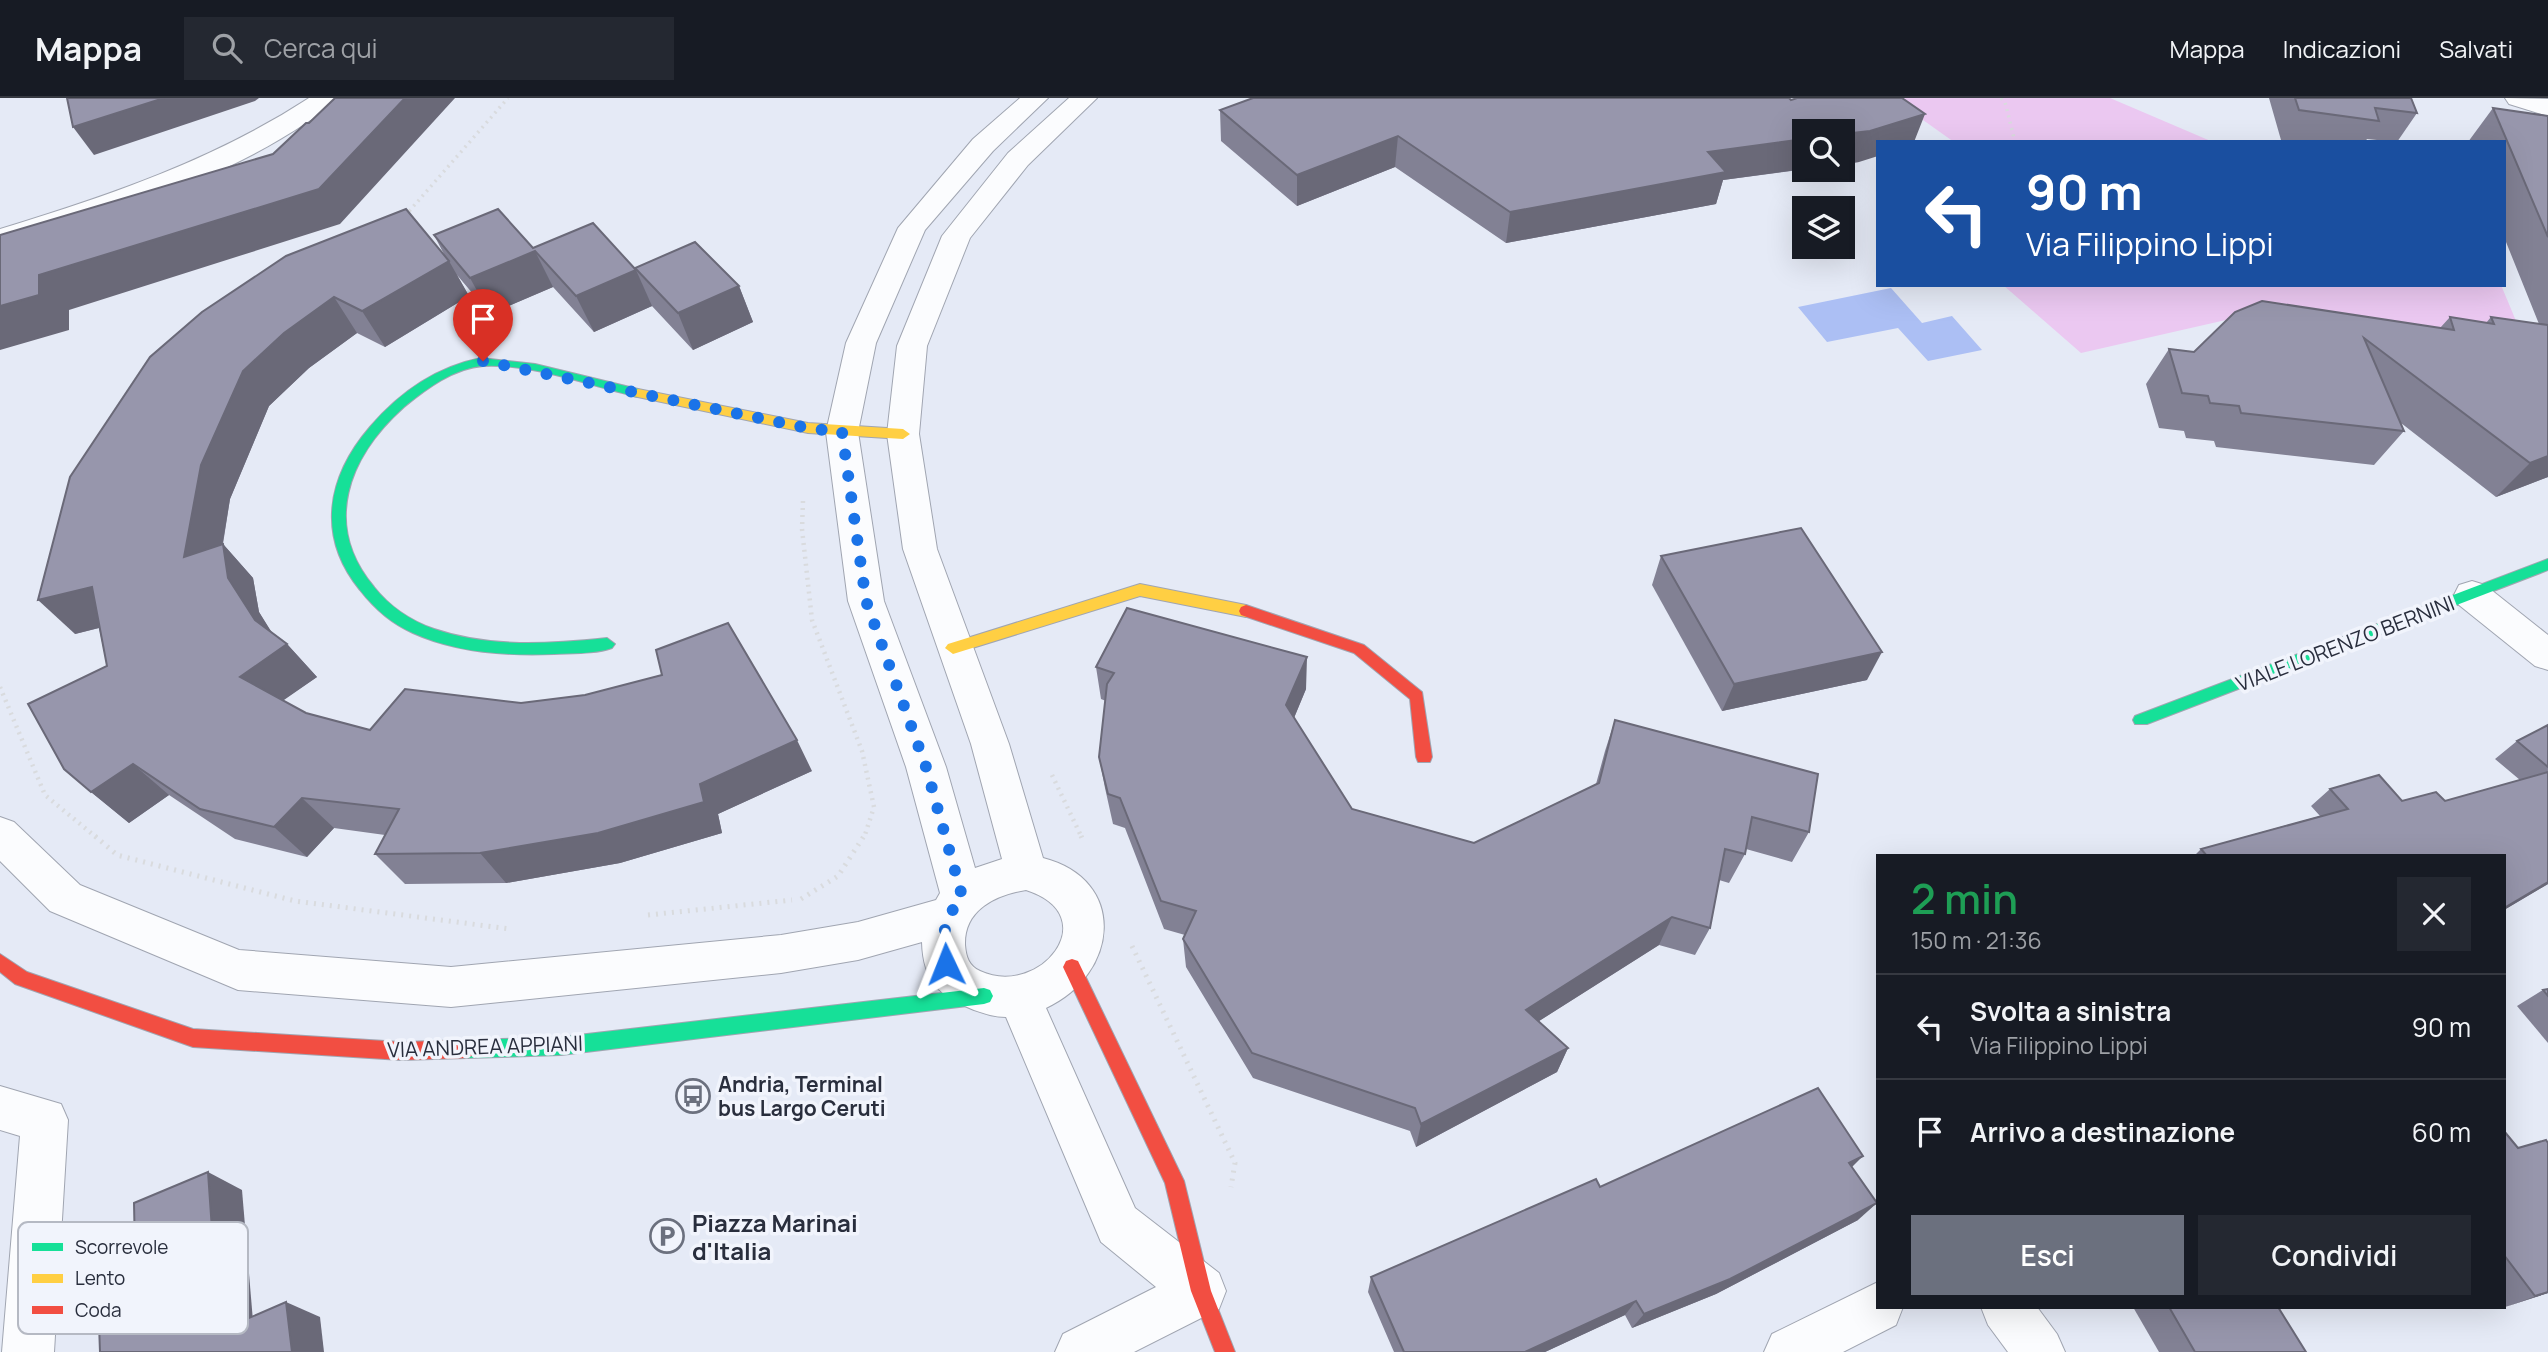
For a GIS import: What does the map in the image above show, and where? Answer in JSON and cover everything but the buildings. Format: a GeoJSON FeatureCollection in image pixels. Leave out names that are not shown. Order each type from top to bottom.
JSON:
{"type":"FeatureCollection","features":[{"type":"Feature","properties":{"kind":"street"},"geometry":{"type":"LineString","coordinates":[[0,237],[172,180],[227,158],[298,118],[327,98]]}},
{"type":"Feature","properties":{"kind":"street"},"geometry":{"type":"LineString","coordinates":[[0,834],[65,898],[238,970],[451,987],[781,954],[858,941],[955,906],[981,882],[1003,874],[1026,872],[1053,879],[1073,894],[1084,917],[1084,942],[1072,967],[1050,988],[1002,997],[960,984],[946,964],[942,940],[955,906],[926,767],[866,601],[842,432],[861,343],[912,228],[983,145],[1035,98]]}},
{"type":"Feature","properties":{"kind":"street"},"geometry":{"type":"LineString","coordinates":[[1026,872],[990,744],[953,648],[920,549],[903,434],[912,346],[956,236],[1018,159],[1084,98]]}},
{"type":"Feature","properties":{"kind":"street"},"geometry":{"type":"LineString","coordinates":[[2518,98],[2548,108]]}},
{"type":"Feature","properties":{"kind":"street"},"geometry":{"type":"LineString","coordinates":[[607,644],[557,650],[506,649],[452,640],[404,623],[365,591],[348,567],[335,537],[339,499],[349,469],[366,439],[394,407],[430,381],[483,361],[807,428],[903,434]]}},
{"type":"Feature","properties":{"kind":"street","name":"VIALE LORENZO BERNINI"},"geometry":{"type":"LineString","coordinates":[[2141,719],[2548,564]]}},
{"type":"Feature","properties":{"kind":"street"},"geometry":{"type":"LineString","coordinates":[[953,648],[1140,590],[1241,609],[1359,649],[1369,657],[1417,696],[1424,757]]}},
{"type":"Feature","properties":{"kind":"street"},"geometry":{"type":"LineString","coordinates":[[2472,595],[2548,656]]}},
{"type":"Feature","properties":{"kind":"street"},"geometry":{"type":"LineString","coordinates":[[1072,967],[1174,1181],[1201,1291],[1225,1352]]}},
{"type":"Feature","properties":{"kind":"street","name":"VIA ANDREA APPIANI"},"geometry":{"type":"LineString","coordinates":[[7,978],[193,1038],[401,1051],[561,1046],[1002,997]]}},
{"type":"Feature","properties":{"kind":"street"},"geometry":{"type":"LineString","coordinates":[[1002,997],[1118,1225],[1201,1291]]}},
{"type":"Feature","properties":{"kind":"street"},"geometry":{"type":"LineString","coordinates":[[0,1108],[45,1120],[38,1222]]}},
{"type":"Feature","properties":{"kind":"street"},"geometry":{"type":"LineString","coordinates":[[1081,1352],[1201,1291]]}},
{"type":"Feature","properties":{"kind":"street"},"geometry":{"type":"LineString","coordinates":[[1790,1352],[1876,1308]]}},
{"type":"Feature","properties":{"kind":"street"},"geometry":{"type":"LineString","coordinates":[[2007,1309],[2039,1352]]}},
{"type":"Feature","properties":{"kind":"street"},"geometry":{"type":"LineString","coordinates":[[28,1352],[29,1334]]}},
{"type":"Feature","properties":{"kind":"path"},"geometry":{"type":"LineString","coordinates":[[402,222],[508,98]]}},
{"type":"Feature","properties":{"kind":"path"},"geometry":{"type":"LineString","coordinates":[[2001,98],[2014,140]]}},
{"type":"Feature","properties":{"kind":"path"},"geometry":{"type":"LineString","coordinates":[[1050,771],[1086,847]]}},
{"type":"Feature","properties":{"kind":"path"},"geometry":{"type":"LineString","coordinates":[[1128,936],[1235,1163],[1231,1189]]}},
{"type":"Feature","properties":{"kind":"shaded area"},"geometry":{"type":"Polygon","coordinates":[[[1892,98],[2110,98],[2208,140],[1951,140],[1892,98]]]}},
{"type":"Feature","properties":{"kind":"shaded area"},"geometry":{"type":"Polygon","coordinates":[[[2005,287],[2502,287],[2529,352],[2261,312],[2081,353],[2005,287]]]}},
{"type":"Feature","properties":{"kind":"water"},"geometry":{"type":"Polygon","coordinates":[[[1891,288],[1922,323],[1952,316],[1982,350],[1928,361],[1898,328],[1827,342],[1798,307],[1891,288]]]}},
{"type":"Feature","properties":{"kind":"traffic: fast"},"geometry":{"type":"LineString","coordinates":[[607,644],[539,649],[494,647],[450,640],[412,626],[378,601],[354,573],[343,551],[338,528],[339,504],[355,459],[386,417],[417,390],[455,369],[481,362],[514,364],[638,393]]}},
{"type":"Feature","properties":{"kind":"traffic: fast"},"geometry":{"type":"LineString","coordinates":[[2141,720],[2548,564]]}},
{"type":"Feature","properties":{"kind":"traffic: fast"},"geometry":{"type":"LineString","coordinates":[[467,1049],[561,1046],[984,996]]}},
{"type":"Feature","properties":{"kind":"traffic: slow"},"geometry":{"type":"LineString","coordinates":[[638,393],[808,428],[903,434]]}},
{"type":"Feature","properties":{"kind":"traffic: slow"},"geometry":{"type":"LineString","coordinates":[[953,648],[1140,590],[1246,611]]}},
{"type":"Feature","properties":{"kind":"traffic: jam"},"geometry":{"type":"LineString","coordinates":[[1246,611],[1359,649],[1417,696],[1424,757]]}},
{"type":"Feature","properties":{"kind":"traffic: jam"},"geometry":{"type":"LineString","coordinates":[[0,962],[21,978],[193,1038],[401,1051],[467,1049]]}},
{"type":"Feature","properties":{"kind":"traffic: jam"},"geometry":{"type":"LineString","coordinates":[[1072,967],[1174,1181],[1201,1291],[1225,1352]]}},
{"type":"Feature","properties":{"kind":"place","name":"Andria, Terminal bus Largo Ceruti"},"geometry":{"type":"Point","coordinates":[693,1096]}},
{"type":"Feature","properties":{"kind":"place","name":"Piazza Marinai d'Italia"},"geometry":{"type":"Point","coordinates":[667,1236]}},
{"type":"Feature","properties":{"kind":"route"},"geometry":{"type":"LineString","coordinates":[[483,361],[807,428],[842,432],[866,601],[926,767],[962,896],[948,915],[942,940],[946,964]]}}]}
